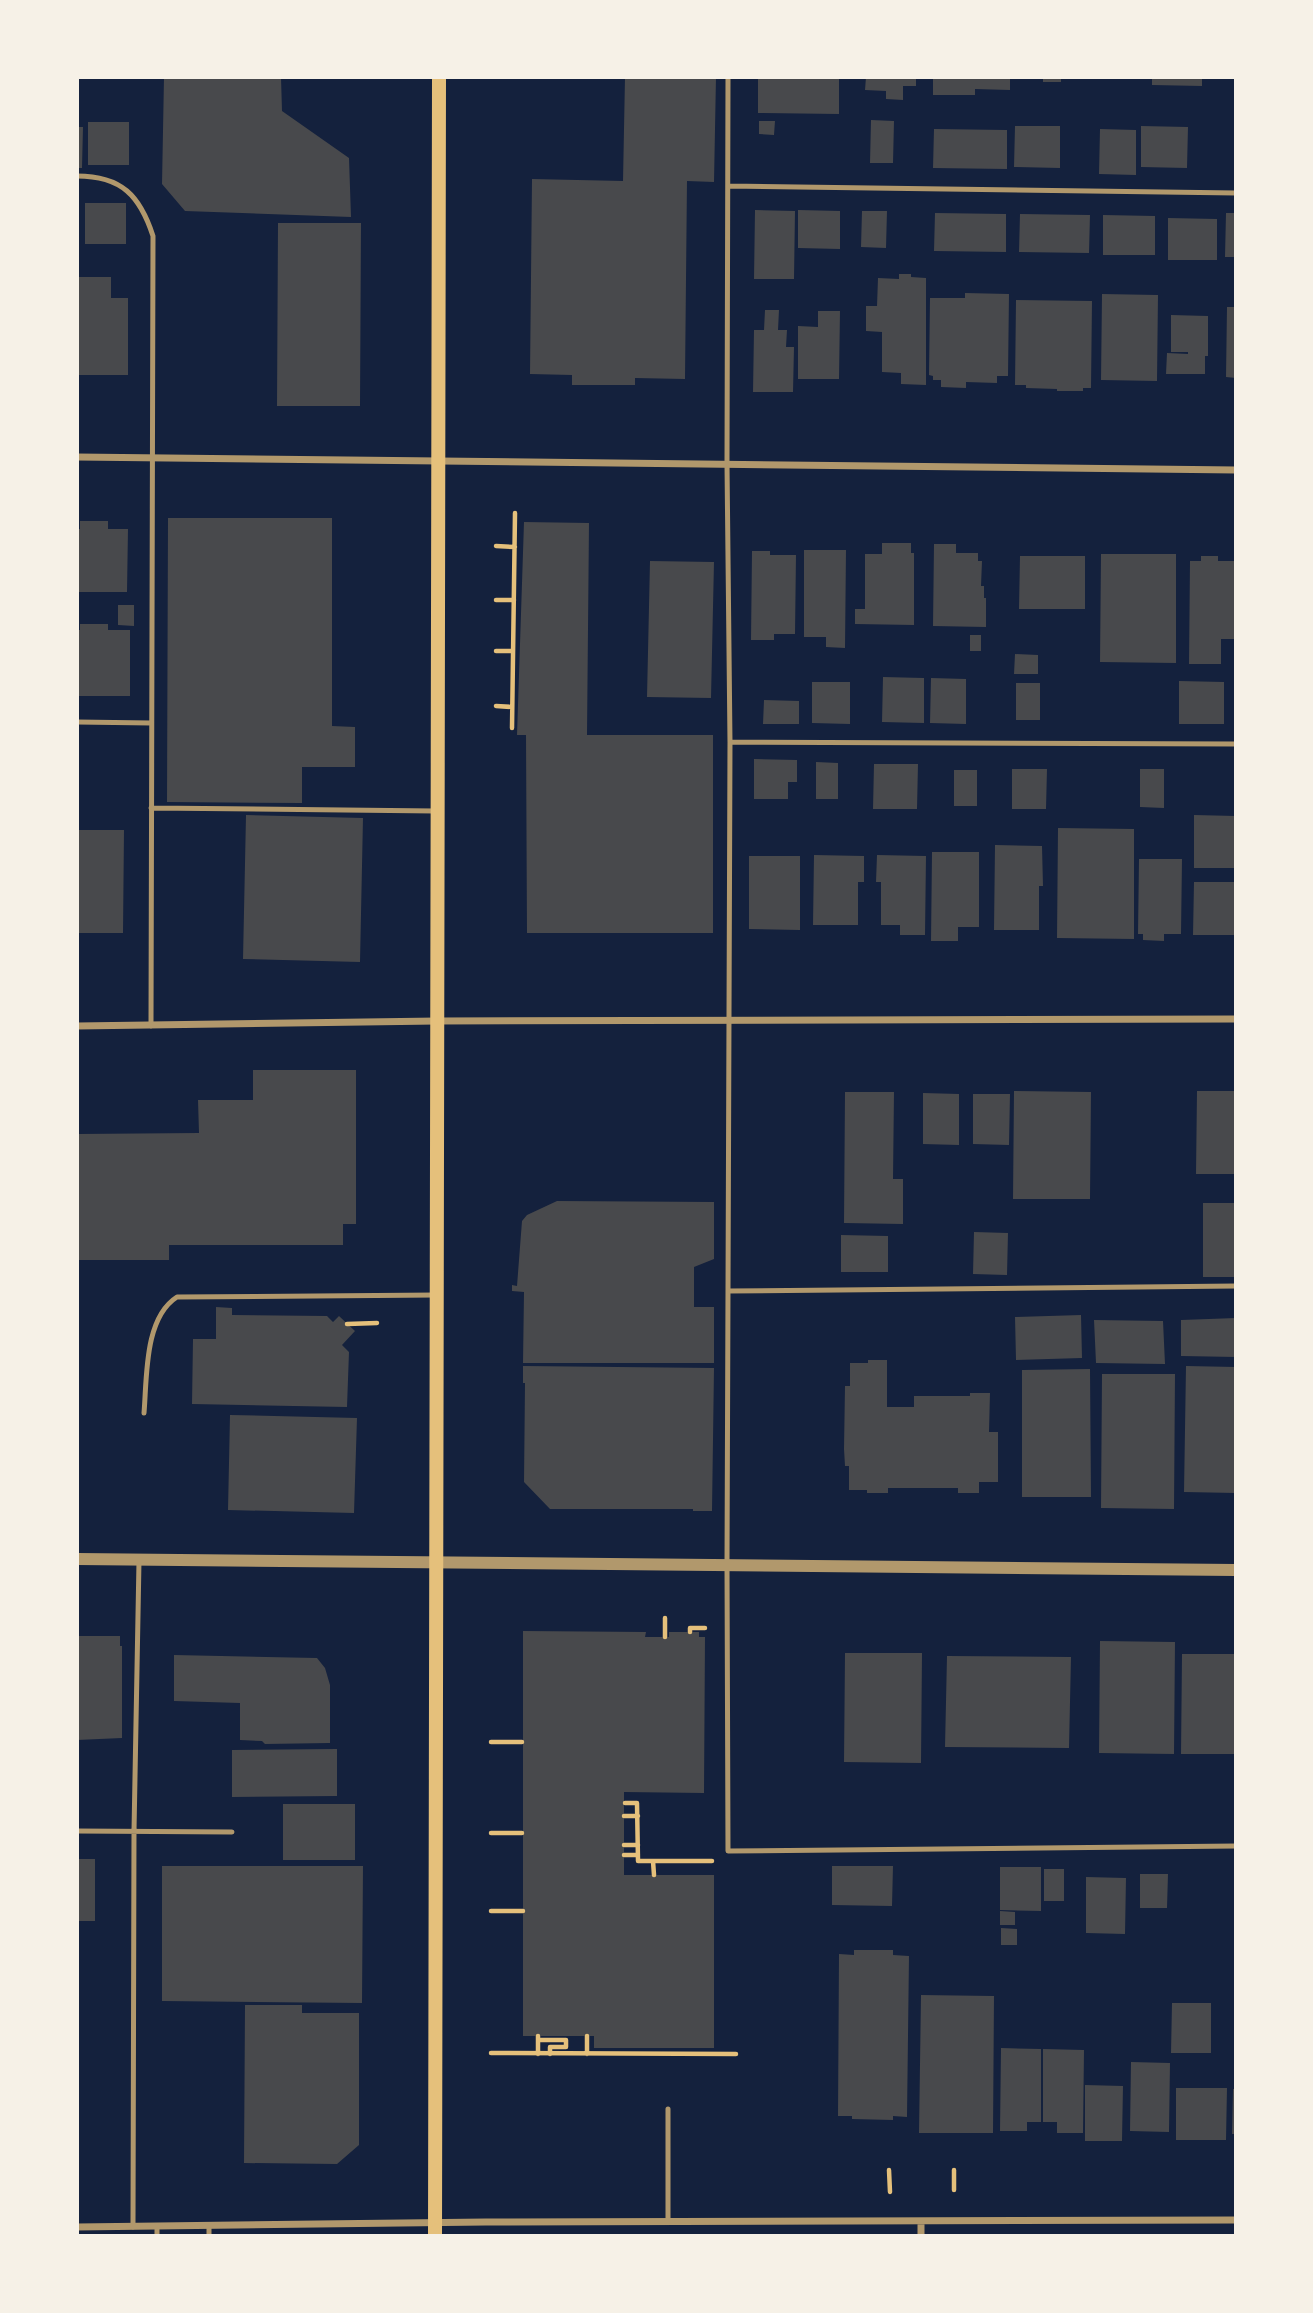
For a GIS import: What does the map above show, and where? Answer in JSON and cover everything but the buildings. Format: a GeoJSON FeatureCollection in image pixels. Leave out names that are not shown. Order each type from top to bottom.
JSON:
{"type":"FeatureCollection","features":[{"type":"Feature","properties":{"kind":"main road"},"geometry":{"type":"LineString","coordinates":[[435,2229],[439,77]]}},
{"type":"Feature","properties":{"kind":"street"},"geometry":{"type":"LineString","coordinates":[[77,457],[1236,470]]}},
{"type":"Feature","properties":{"kind":"street"},"geometry":{"type":"LineString","coordinates":[[77,1026],[437,1021],[1236,1019]]}},
{"type":"Feature","properties":{"kind":"street"},"geometry":{"type":"LineString","coordinates":[[77,1559],[1236,1570]]}},
{"type":"Feature","properties":{"kind":"street"},"geometry":{"type":"LineString","coordinates":[[77,2227],[435,2229],[668,2222],[1236,2220]]}},
{"type":"Feature","properties":{"kind":"street"},"geometry":{"type":"LineString","coordinates":[[921,2222],[921,2236]]}},
{"type":"Feature","properties":{"kind":"lane"},"geometry":{"type":"LineString","coordinates":[[728,77],[729,1851],[1236,1846]]}},
{"type":"Feature","properties":{"kind":"lane"},"geometry":{"type":"LineString","coordinates":[[77,176],[95,176],[124,187],[145,211],[153,236],[151,1026]]}},
{"type":"Feature","properties":{"kind":"lane"},"geometry":{"type":"LineString","coordinates":[[728,186],[1236,193]]}},
{"type":"Feature","properties":{"kind":"lane"},"geometry":{"type":"LineString","coordinates":[[77,722],[151,723]]}},
{"type":"Feature","properties":{"kind":"lane"},"geometry":{"type":"LineString","coordinates":[[730,742],[1236,744]]}},
{"type":"Feature","properties":{"kind":"lane"},"geometry":{"type":"LineString","coordinates":[[151,808],[437,811]]}},
{"type":"Feature","properties":{"kind":"lane"},"geometry":{"type":"LineString","coordinates":[[728,1291],[1236,1286]]}},
{"type":"Feature","properties":{"kind":"lane"},"geometry":{"type":"LineString","coordinates":[[144,1413],[149,1356],[155,1327],[159,1314],[177,1297],[436,1295]]}},
{"type":"Feature","properties":{"kind":"lane"},"geometry":{"type":"LineString","coordinates":[[133,2227],[134,1831],[139,1560]]}},
{"type":"Feature","properties":{"kind":"lane"},"geometry":{"type":"LineString","coordinates":[[77,1831],[232,1832]]}},
{"type":"Feature","properties":{"kind":"lane"},"geometry":{"type":"LineString","coordinates":[[668,2109],[668,2222]]}},
{"type":"Feature","properties":{"kind":"lane"},"geometry":{"type":"LineString","coordinates":[[209,2226],[209,2236]]}},
{"type":"Feature","properties":{"kind":"lane"},"geometry":{"type":"LineString","coordinates":[[113,2227],[114,2236]]}},
{"type":"Feature","properties":{"kind":"lane"},"geometry":{"type":"LineString","coordinates":[[157,2227],[158,2236]]}},
{"type":"Feature","properties":{"kind":"path"},"geometry":{"type":"LineString","coordinates":[[512,728],[515,513]]}},
{"type":"Feature","properties":{"kind":"path"},"geometry":{"type":"LineString","coordinates":[[496,547],[515,547]]}},
{"type":"Feature","properties":{"kind":"path"},"geometry":{"type":"LineString","coordinates":[[496,600],[514,600]]}},
{"type":"Feature","properties":{"kind":"path"},"geometry":{"type":"LineString","coordinates":[[496,651],[513,651]]}},
{"type":"Feature","properties":{"kind":"path"},"geometry":{"type":"LineString","coordinates":[[496,706],[512,707]]}},
{"type":"Feature","properties":{"kind":"path"},"geometry":{"type":"LineString","coordinates":[[347,1324],[377,1323]]}},
{"type":"Feature","properties":{"kind":"path"},"geometry":{"type":"LineString","coordinates":[[666,1618],[666,1637]]}},
{"type":"Feature","properties":{"kind":"path"},"geometry":{"type":"LineString","coordinates":[[491,1742],[522,1742]]}},
{"type":"Feature","properties":{"kind":"path"},"geometry":{"type":"LineString","coordinates":[[625,1803],[638,1803],[638,1861],[717,1861]]}},
{"type":"Feature","properties":{"kind":"path"},"geometry":{"type":"LineString","coordinates":[[624,1816],[638,1816]]}},
{"type":"Feature","properties":{"kind":"path"},"geometry":{"type":"LineString","coordinates":[[491,1833],[522,1833]]}},
{"type":"Feature","properties":{"kind":"path"},"geometry":{"type":"LineString","coordinates":[[624,1845],[638,1845]]}},
{"type":"Feature","properties":{"kind":"path"},"geometry":{"type":"LineString","coordinates":[[624,1855],[638,1855]]}},
{"type":"Feature","properties":{"kind":"path"},"geometry":{"type":"LineString","coordinates":[[653,1861],[654,1875]]}},
{"type":"Feature","properties":{"kind":"path"},"geometry":{"type":"LineString","coordinates":[[491,1911],[523,1911]]}},
{"type":"Feature","properties":{"kind":"path"},"geometry":{"type":"LineString","coordinates":[[587,2036],[587,2054]]}},
{"type":"Feature","properties":{"kind":"path"},"geometry":{"type":"LineString","coordinates":[[538,2054],[538,2038],[566,2040],[566,2047],[550,2047],[550,2054]]}},
{"type":"Feature","properties":{"kind":"path"},"geometry":{"type":"LineString","coordinates":[[491,2053],[587,2054],[653,2051],[736,2054]]}},
{"type":"Feature","properties":{"kind":"path"},"geometry":{"type":"LineString","coordinates":[[889,2170],[890,2192]]}},
{"type":"Feature","properties":{"kind":"path"},"geometry":{"type":"LineString","coordinates":[[954,2170],[954,2190]]}}]}
